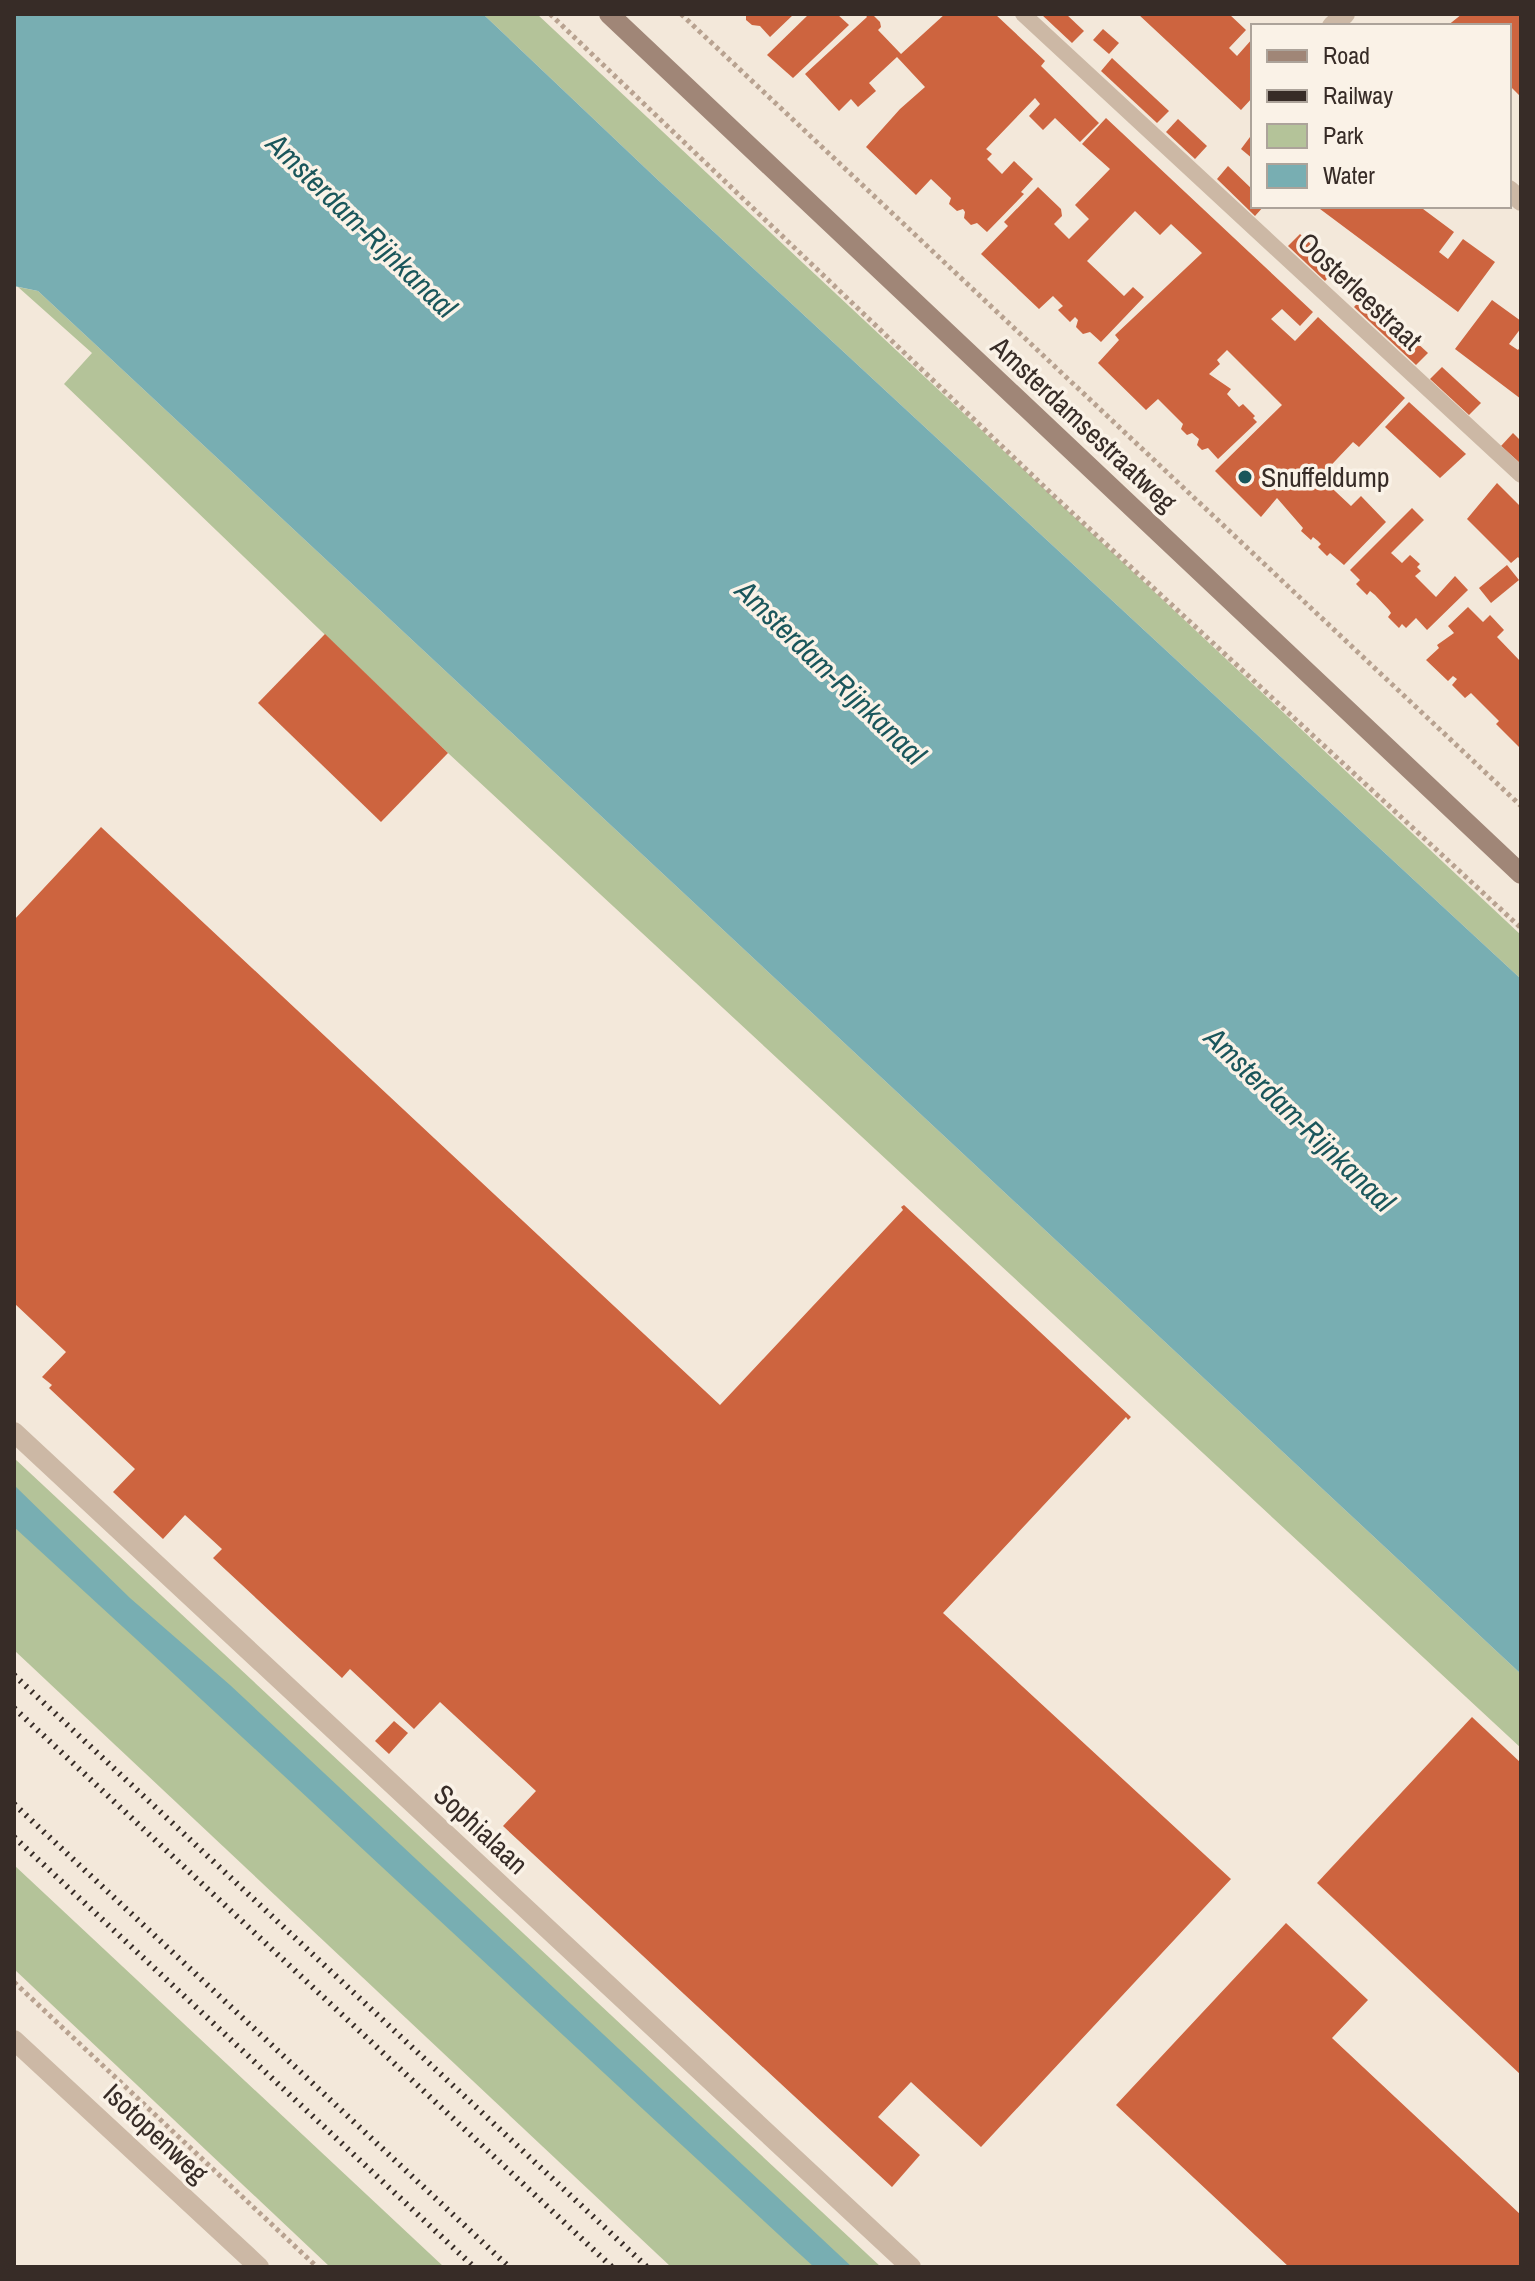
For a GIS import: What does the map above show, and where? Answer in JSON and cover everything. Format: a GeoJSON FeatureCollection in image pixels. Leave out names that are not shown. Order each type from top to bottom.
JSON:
{"type":"FeatureCollection","features":[{"type":"Feature","properties":{"kind":"main road","name":"Amsterdamsestraatweg"},"geometry":{"type":"LineString","coordinates":[[609,14],[1521,874]]}},
{"type":"Feature","properties":{"kind":"street","name":"Sophialaan"},"geometry":{"type":"LineString","coordinates":[[14,1432],[911,2267]]}},
{"type":"Feature","properties":{"kind":"street","name":"Isotopenweg"},"geometry":{"type":"LineString","coordinates":[[14,2040],[259,2267]]}},
{"type":"Feature","properties":{"kind":"lane","name":"Oosterleestraat"},"geometry":{"type":"LineString","coordinates":[[1023,14],[1521,475]]}},
{"type":"Feature","properties":{"kind":"path"},"geometry":{"type":"LineString","coordinates":[[550,14],[1041,484],[1521,928]]}},
{"type":"Feature","properties":{"kind":"path"},"geometry":{"type":"LineString","coordinates":[[681,14],[1521,806]]}},
{"type":"Feature","properties":{"kind":"path"},"geometry":{"type":"LineString","coordinates":[[14,1982],[317,2267]]}},
{"type":"Feature","properties":{"kind":"green space"},"geometry":{"type":"Polygon","coordinates":[[[483,14],[537,14],[1521,935],[1521,979],[659,181],[483,14]]]}},
{"type":"Feature","properties":{"kind":"green space"},"geometry":{"type":"Polygon","coordinates":[[[18,287],[38,291],[1521,1674],[1521,1748],[448,753],[64,384],[92,353],[18,287]]]}},
{"type":"Feature","properties":{"kind":"green space"},"geometry":{"type":"Polygon","coordinates":[[[14,1458],[881,2267],[671,2267],[14,1650],[14,1458]]]}},
{"type":"Feature","properties":{"kind":"green space"},"geometry":{"type":"Polygon","coordinates":[[[14,1865],[444,2267],[330,2267],[14,1969],[14,1865]]]}},
{"type":"Feature","properties":{"kind":"water","name":"Amsterdam-Rijnkanaal"},"geometry":{"type":"Polygon","coordinates":[[[14,14],[483,14],[659,181],[1521,979],[1521,1674],[38,291],[14,286],[14,14]]]}},
{"type":"Feature","properties":{"kind":"water"},"geometry":{"type":"Polygon","coordinates":[[[14,1485],[130,1598],[230,1685],[852,2267],[814,2267],[14,1527],[14,1485]]]}},
{"type":"Feature","properties":{"kind":"building"},"geometry":{"type":"Polygon","coordinates":[[[746,14],[794,14],[770,37],[760,26],[746,20],[746,14]]]}},
{"type":"Feature","properties":{"kind":"building"},"geometry":{"type":"Polygon","coordinates":[[[809,14],[837,14],[849,25],[793,78],[767,55],[809,14]]]}},
{"type":"Feature","properties":{"kind":"building"},"geometry":{"type":"Polygon","coordinates":[[[865,14],[872,14],[880,22],[878,30],[901,54],[945,14],[995,14],[1045,61],[1041,66],[1099,123],[1080,142],[1055,118],[1043,130],[1029,116],[1040,104],[1035,98],[986,149],[992,154],[987,159],[1002,174],[1014,161],[1033,179],[1021,192],[1024,194],[987,232],[977,223],[971,225],[964,218],[963,209],[957,211],[949,204],[951,198],[931,179],[916,195],[866,147],[900,109],[925,87],[897,57],[869,83],[876,91],[858,107],[851,99],[839,111],[805,74],[867,17],[865,14]]]}},
{"type":"Feature","properties":{"kind":"building"},"geometry":{"type":"Polygon","coordinates":[[[1041,14],[1066,14],[1084,31],[1072,43],[1041,14]]]}},
{"type":"Feature","properties":{"kind":"building"},"geometry":{"type":"Polygon","coordinates":[[[1138,14],[1229,14],[1246,30],[1229,48],[1237,56],[1251,40],[1251,99],[1241,110],[1138,14]]]}},
{"type":"Feature","properties":{"kind":"building"},"geometry":{"type":"Polygon","coordinates":[[[1462,14],[1521,14],[1521,97],[1511,87],[1511,24],[1450,24],[1462,14]]]}},
{"type":"Feature","properties":{"kind":"building"},"geometry":{"type":"Polygon","coordinates":[[[1103,29],[1119,43],[1109,54],[1093,40],[1103,29]]]}},
{"type":"Feature","properties":{"kind":"building"},"geometry":{"type":"Polygon","coordinates":[[[1112,58],[1169,111],[1157,123],[1101,71],[1112,58]]]}},
{"type":"Feature","properties":{"kind":"building"},"geometry":{"type":"Polygon","coordinates":[[[1106,118],[1313,312],[1300,326],[1282,309],[1271,319],[1295,341],[1318,317],[1405,398],[1359,447],[1353,442],[1320,477],[1351,506],[1361,496],[1386,522],[1344,565],[1330,553],[1327,556],[1318,547],[1321,544],[1318,541],[1313,537],[1311,540],[1301,531],[1303,528],[1277,498],[1261,517],[1215,471],[1282,405],[1227,350],[1217,360],[1220,364],[1209,374],[1231,389],[1227,394],[1239,407],[1243,404],[1257,422],[1218,459],[1208,448],[1202,450],[1197,445],[1199,439],[1192,433],[1187,435],[1181,429],[1183,424],[1158,399],[1146,410],[1098,363],[1119,340],[1115,335],[1202,253],[1171,224],[1160,235],[1135,211],[1087,261],[1124,296],[1133,287],[1144,297],[1101,342],[1090,332],[1083,334],[1076,327],[1078,320],[1075,317],[1070,322],[1058,310],[1063,306],[1053,296],[1039,309],[981,254],[1008,226],[1004,222],[1038,187],[1061,209],[1062,216],[1054,224],[1069,239],[1089,219],[1075,205],[1110,169],[1082,144],[1106,118]]]}},
{"type":"Feature","properties":{"kind":"building"},"geometry":{"type":"Polygon","coordinates":[[[1178,119],[1207,146],[1195,159],[1166,132],[1178,119]]]}},
{"type":"Feature","properties":{"kind":"building"},"geometry":{"type":"Polygon","coordinates":[[[1251,136],[1251,157],[1241,149],[1251,136]]]}},
{"type":"Feature","properties":{"kind":"building"},"geometry":{"type":"Polygon","coordinates":[[[1228,166],[1251,188],[1251,208],[1262,208],[1255,216],[1217,179],[1228,166]]]}},
{"type":"Feature","properties":{"kind":"building"},"geometry":{"type":"Polygon","coordinates":[[[1319,208],[1422,208],[1454,232],[1439,252],[1448,259],[1463,239],[1495,262],[1458,312],[1319,208]]]}},
{"type":"Feature","properties":{"kind":"building"},"geometry":{"type":"Polygon","coordinates":[[[1300,234],[1337,268],[1325,281],[1288,246],[1300,234]]]}},
{"type":"Feature","properties":{"kind":"building"},"geometry":{"type":"Polygon","coordinates":[[[1365,295],[1428,353],[1416,365],[1354,307],[1365,295]]]}},
{"type":"Feature","properties":{"kind":"building"},"geometry":{"type":"Polygon","coordinates":[[[1492,300],[1521,321],[1521,328],[1509,344],[1518,350],[1521,346],[1521,399],[1455,349],[1492,300]]]}},
{"type":"Feature","properties":{"kind":"building"},"geometry":{"type":"Polygon","coordinates":[[[1442,367],[1481,403],[1469,415],[1430,379],[1442,367]]]}},
{"type":"Feature","properties":{"kind":"building"},"geometry":{"type":"Polygon","coordinates":[[[1409,402],[1466,454],[1440,478],[1385,427],[1409,402]]]}},
{"type":"Feature","properties":{"kind":"building"},"geometry":{"type":"Polygon","coordinates":[[[1513,433],[1521,441],[1521,464],[1501,446],[1513,433]]]}},
{"type":"Feature","properties":{"kind":"building"},"geometry":{"type":"Polygon","coordinates":[[[1497,483],[1521,507],[1521,561],[1518,557],[1511,563],[1467,519],[1497,483]]]}},
{"type":"Feature","properties":{"kind":"building"},"geometry":{"type":"Polygon","coordinates":[[[1412,508],[1424,520],[1391,553],[1402,563],[1410,555],[1420,564],[1417,567],[1421,571],[1415,576],[1436,597],[1455,576],[1468,590],[1427,630],[1416,618],[1406,628],[1402,624],[1399,628],[1388,617],[1391,613],[1389,610],[1375,595],[1370,591],[1367,595],[1356,584],[1360,580],[1350,570],[1412,508]]]}},
{"type":"Feature","properties":{"kind":"building"},"geometry":{"type":"Polygon","coordinates":[[[1507,565],[1519,580],[1491,603],[1479,588],[1507,565]]]}},
{"type":"Feature","properties":{"kind":"building"},"geometry":{"type":"Polygon","coordinates":[[[1468,607],[1483,622],[1490,615],[1504,630],[1497,637],[1521,662],[1521,749],[1471,693],[1465,698],[1452,685],[1457,679],[1453,676],[1448,681],[1426,660],[1439,648],[1437,645],[1454,633],[1448,626],[1468,607]]]}},
{"type":"Feature","properties":{"kind":"building"},"geometry":{"type":"Polygon","coordinates":[[[325,634],[448,753],[381,822],[258,703],[325,634]]]}},
{"type":"Feature","properties":{"kind":"building"},"geometry":{"type":"Polygon","coordinates":[[[101,827],[720,1405],[903,1210],[901,1207],[904,1205],[1131,1417],[1128,1420],[1126,1417],[943,1613],[1231,1879],[981,2147],[911,2082],[878,2117],[920,2155],[892,2187],[503,1826],[536,1791],[440,1702],[414,1729],[350,1669],[342,1678],[213,1558],[222,1549],[185,1515],[163,1539],[113,1492],[135,1469],[49,1388],[52,1385],[42,1377],[66,1352],[14,1303],[14,920],[101,827]]]}},
{"type":"Feature","properties":{"kind":"building"},"geometry":{"type":"Polygon","coordinates":[[[1472,1717],[1521,1763],[1521,2075],[1317,1883],[1472,1717]]]}},
{"type":"Feature","properties":{"kind":"building"},"geometry":{"type":"Polygon","coordinates":[[[394,1721],[408,1733],[389,1754],[375,1741],[394,1721]]]}},
{"type":"Feature","properties":{"kind":"building"},"geometry":{"type":"Polygon","coordinates":[[[1286,1923],[1368,2000],[1332,2038],[1521,2215],[1521,2267],[1289,2267],[1116,2105],[1286,1923]]]}},
{"type":"Feature","properties":{"kind":"railway"},"geometry":{"type":"LineString","coordinates":[[14,1675],[647,2267]]}},
{"type":"Feature","properties":{"kind":"railway"},"geometry":{"type":"LineString","coordinates":[[14,1708],[612,2267]]}},
{"type":"Feature","properties":{"kind":"railway"},"geometry":{"type":"LineString","coordinates":[[14,1804],[509,2267]]}},
{"type":"Feature","properties":{"kind":"railway"},"geometry":{"type":"LineString","coordinates":[[14,1837],[474,2267]]}},
{"type":"Feature","properties":{"kind":"place","name":"Snuffeldump"},"geometry":{"type":"Point","coordinates":[1245,477]}}]}
